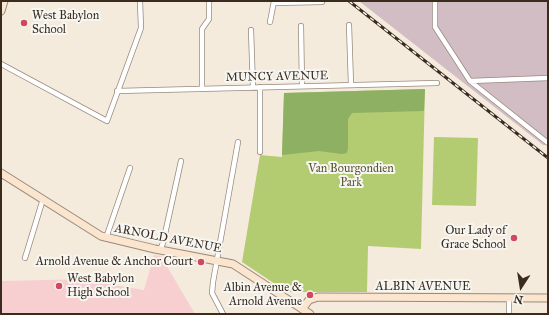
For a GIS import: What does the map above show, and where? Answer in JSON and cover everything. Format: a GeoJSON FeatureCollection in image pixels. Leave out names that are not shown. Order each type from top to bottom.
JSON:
{"type":"FeatureCollection","features":[{"type":"Feature","properties":{"kind":"street"},"geometry":{"type":"LineString","coordinates":[[1,12],[4,1]]}},
{"type":"Feature","properties":{"kind":"street"},"geometry":{"type":"LineString","coordinates":[[1,64],[106,121],[140,28],[140,1]]}},
{"type":"Feature","properties":{"kind":"street"},"geometry":{"type":"LineString","coordinates":[[202,89],[202,29],[209,18],[209,1]]}},
{"type":"Feature","properties":{"kind":"street"},"geometry":{"type":"LineString","coordinates":[[434,1],[435,27],[470,81],[548,143]]}},
{"type":"Feature","properties":{"kind":"street"},"geometry":{"type":"LineString","coordinates":[[270,22],[274,2],[322,2]]}},
{"type":"Feature","properties":{"kind":"street"},"geometry":{"type":"LineString","coordinates":[[301,26],[302,86]]}},
{"type":"Feature","properties":{"kind":"street"},"geometry":{"type":"LineString","coordinates":[[349,26],[351,85]]}},
{"type":"Feature","properties":{"kind":"street"},"geometry":{"type":"LineString","coordinates":[[251,30],[253,88]]}},
{"type":"Feature","properties":{"kind":"street"},"geometry":{"type":"LineString","coordinates":[[470,81],[548,78]]}},
{"type":"Feature","properties":{"kind":"street","name":"MUNCY AVENUE"},"geometry":{"type":"LineString","coordinates":[[118,91],[437,83]]}},
{"type":"Feature","properties":{"kind":"street"},"geometry":{"type":"LineString","coordinates":[[260,87],[260,152]]}},
{"type":"Feature","properties":{"kind":"street"},"geometry":{"type":"LineString","coordinates":[[223,314],[212,293],[216,260],[238,142]]}},
{"type":"Feature","properties":{"kind":"street"},"geometry":{"type":"LineString","coordinates":[[160,250],[163,243],[181,161]]}},
{"type":"Feature","properties":{"kind":"street"},"geometry":{"type":"LineString","coordinates":[[106,238],[130,168]]}},
{"type":"Feature","properties":{"kind":"street","name":"ARNOLD AVENUE"},"geometry":{"type":"LineString","coordinates":[[1,173],[106,238],[231,264],[239,267],[310,314]]}},
{"type":"Feature","properties":{"kind":"street"},"geometry":{"type":"LineString","coordinates":[[25,258],[43,199]]}},
{"type":"Feature","properties":{"kind":"street","name":"ALBIN AVENUE"},"geometry":{"type":"LineString","coordinates":[[302,309],[309,300],[318,297],[548,298]]}},
{"type":"Feature","properties":{"kind":"street"},"geometry":{"type":"LineString","coordinates":[[509,298],[509,314]]}},
{"type":"Feature","properties":{"kind":"shaded area"},"geometry":{"type":"Polygon","coordinates":[[[359,1],[548,1],[548,145],[543,145],[359,1]]]}},
{"type":"Feature","properties":{"kind":"shaded area","name":"West Babylon High School"},"geometry":{"type":"Polygon","coordinates":[[[154,255],[161,256],[195,314],[1,314],[1,281],[89,279],[89,281],[144,290],[154,255]]]}},
{"type":"Feature","properties":{"kind":"green space","name":"Van Bourgondien Park"},"geometry":{"type":"Polygon","coordinates":[[[425,89],[421,249],[368,246],[367,292],[287,292],[242,262],[260,155],[282,157],[284,93],[425,89]]]}},
{"type":"Feature","properties":{"kind":"green space"},"geometry":{"type":"Polygon","coordinates":[[[425,89],[424,111],[352,113],[348,119],[347,153],[342,154],[319,151],[282,155],[284,93],[425,89]]]}},
{"type":"Feature","properties":{"kind":"green space"},"geometry":{"type":"Polygon","coordinates":[[[434,137],[478,138],[476,206],[432,205],[434,137]]]}},
{"type":"Feature","properties":{"kind":"railway"},"geometry":{"type":"LineString","coordinates":[[349,1],[548,158]]}},
{"type":"Feature","properties":{"kind":"place","name":"West Babylon School"},"geometry":{"type":"Point","coordinates":[24,23]}},
{"type":"Feature","properties":{"kind":"place","name":"Our Lady of Grace School"},"geometry":{"type":"Point","coordinates":[514,238]}},
{"type":"Feature","properties":{"kind":"place","name":"Arnold Avenue & Anchor Court"},"geometry":{"type":"Point","coordinates":[201,262]}},
{"type":"Feature","properties":{"kind":"place","name":"West Babylon High School"},"geometry":{"type":"Point","coordinates":[59,286]}},
{"type":"Feature","properties":{"kind":"place","name":"Albin Avenue & Arnold Avenue"},"geometry":{"type":"Point","coordinates":[310,295]}}]}
